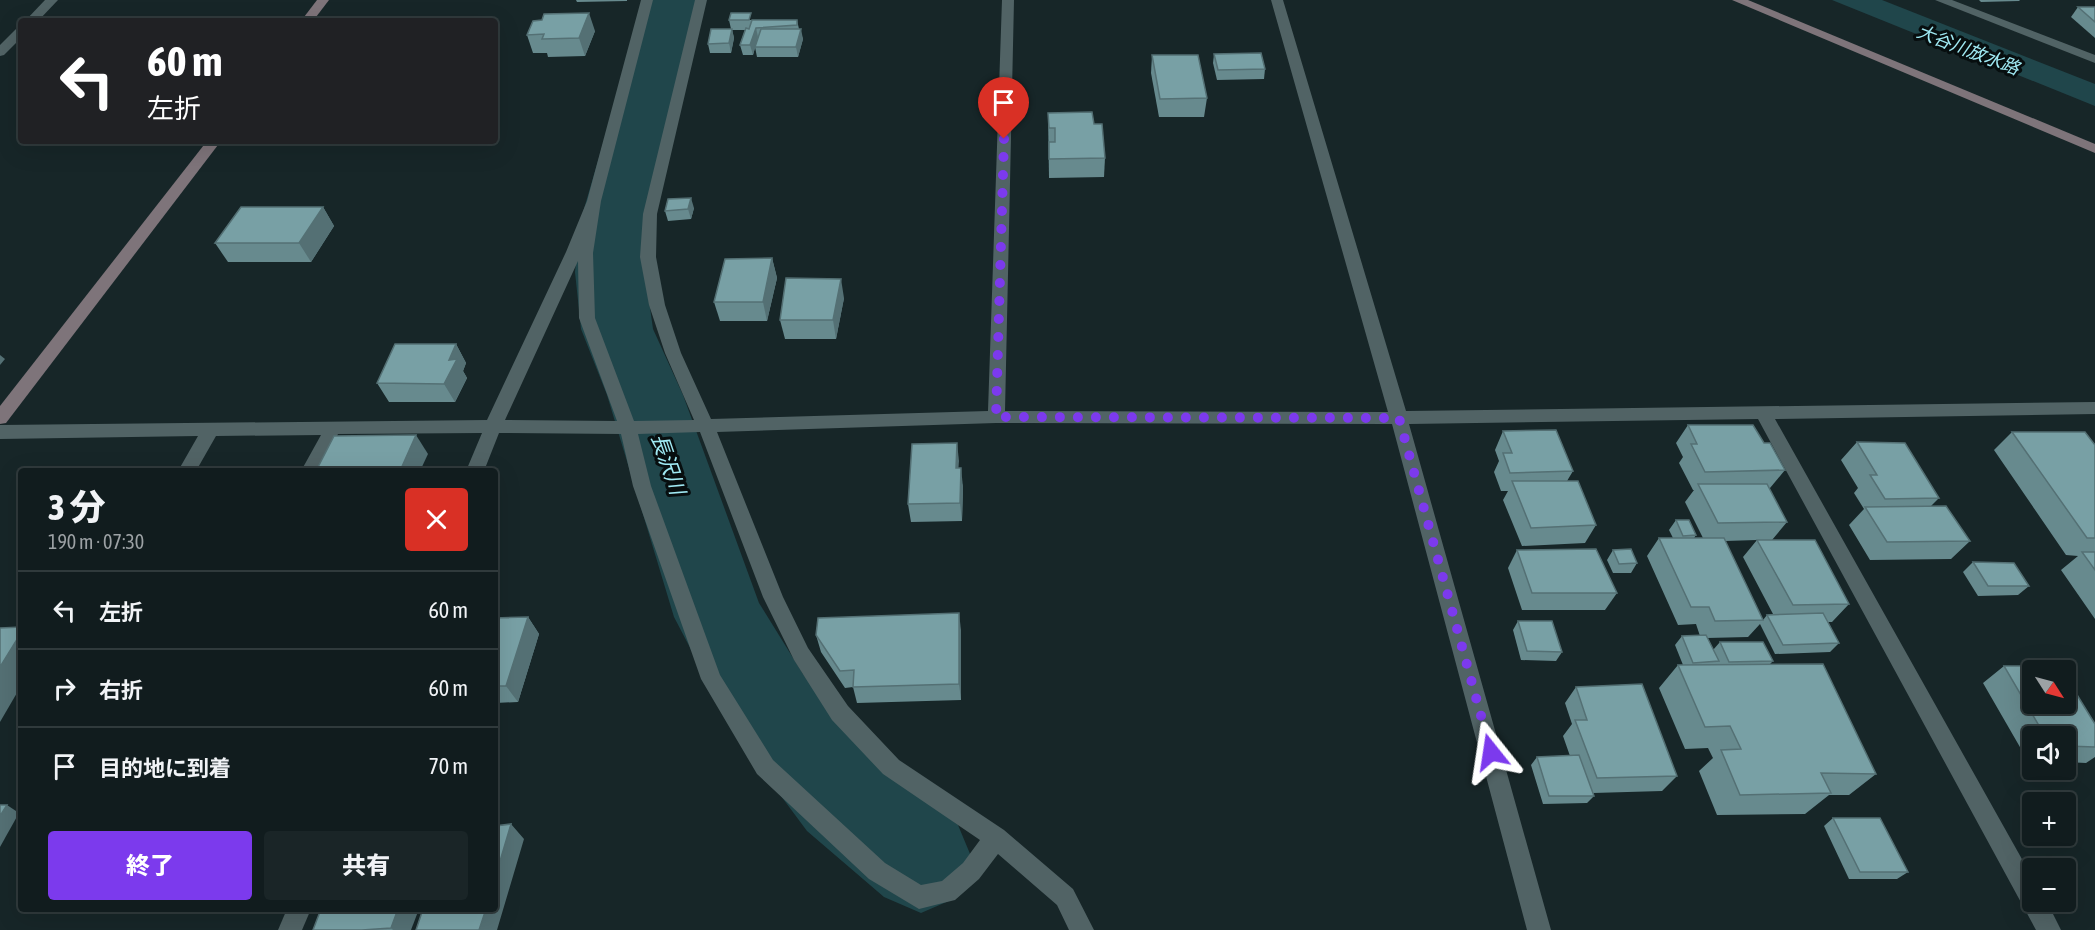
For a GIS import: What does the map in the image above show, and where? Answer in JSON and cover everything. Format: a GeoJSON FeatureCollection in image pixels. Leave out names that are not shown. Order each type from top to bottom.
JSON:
{"type":"FeatureCollection","features":[{"type":"Feature","properties":{"kind":"street"},"geometry":{"type":"LineString","coordinates":[[34,18],[52,0]]}},
{"type":"Feature","properties":{"kind":"street"},"geometry":{"type":"LineString","coordinates":[[309,18],[323,0]]}},
{"type":"Feature","properties":{"kind":"street"},"geometry":{"type":"LineString","coordinates":[[647,0],[594,201],[585,253],[587,318],[628,428],[642,486],[711,679],[765,767],[877,871],[920,897],[947,892],[971,871],[996,838]]}},
{"type":"Feature","properties":{"kind":"street"},"geometry":{"type":"LineString","coordinates":[[701,0],[650,214],[648,256],[657,305],[673,354],[705,426],[773,597],[801,654],[840,713],[891,767],[996,838],[1065,897],[1082,930]]}},
{"type":"Feature","properties":{"kind":"street"},"geometry":{"type":"LineString","coordinates":[[996,417],[1008,0]]}},
{"type":"Feature","properties":{"kind":"street"},"geometry":{"type":"LineString","coordinates":[[1277,0],[1399,418],[1539,930]]}},
{"type":"Feature","properties":{"kind":"street"},"geometry":{"type":"LineString","coordinates":[[1738,0],[2095,149]]}},
{"type":"Feature","properties":{"kind":"street"},"geometry":{"type":"LineString","coordinates":[[1941,0],[2095,59]]}},
{"type":"Feature","properties":{"kind":"street"},"geometry":{"type":"LineString","coordinates":[[0,52],[18,34]]}},
{"type":"Feature","properties":{"kind":"street"},"geometry":{"type":"LineString","coordinates":[[0,418],[212,144]]}},
{"type":"Feature","properties":{"kind":"street"},"geometry":{"type":"LineString","coordinates":[[476,468],[493,426],[574,252],[594,201]]}},
{"type":"Feature","properties":{"kind":"street"},"geometry":{"type":"LineString","coordinates":[[0,432],[493,426],[628,428],[996,417],[1399,418],[2095,408]]}},
{"type":"Feature","properties":{"kind":"street"},"geometry":{"type":"LineString","coordinates":[[1763,413],[2022,880]]}},
{"type":"Feature","properties":{"kind":"street"},"geometry":{"type":"LineString","coordinates":[[312,468],[333,428]]}},
{"type":"Feature","properties":{"kind":"street"},"geometry":{"type":"LineString","coordinates":[[189,468],[211,430]]}},
{"type":"Feature","properties":{"kind":"street"},"geometry":{"type":"LineString","coordinates":[[290,930],[297,912]]}},
{"type":"Feature","properties":{"kind":"street"},"geometry":{"type":"LineString","coordinates":[[2039,912],[2049,930]]}},
{"type":"Feature","properties":{"kind":"water","name":"大谷川放水路"},"geometry":{"type":"Polygon","coordinates":[[[1832,0],[1882,0],[2095,84],[2095,106],[1832,0]]]}},
{"type":"Feature","properties":{"kind":"building"},"geometry":{"type":"Polygon","coordinates":[[[2078,7],[2095,7],[2095,22],[2078,7]]]}},
{"type":"Feature","properties":{"kind":"building"},"geometry":{"type":"Polygon","coordinates":[[[589,13],[579,38],[542,39],[544,34],[527,35],[533,21],[542,20],[544,14],[589,13]]]}},
{"type":"Feature","properties":{"kind":"building"},"geometry":{"type":"Polygon","coordinates":[[[731,13],[751,13],[749,20],[729,20],[731,13]]]}},
{"type":"Feature","properties":{"kind":"building"},"geometry":{"type":"Polygon","coordinates":[[[752,20],[797,20],[797,25],[756,28],[750,45],[740,45],[746,28],[749,29],[752,20]]]}},
{"type":"Feature","properties":{"kind":"building"},"geometry":{"type":"Polygon","coordinates":[[[711,29],[732,29],[729,43],[708,44],[711,29]]]}},
{"type":"Feature","properties":{"kind":"building"},"geometry":{"type":"Polygon","coordinates":[[[761,29],[801,29],[796,47],[755,47],[761,29]]]}},
{"type":"Feature","properties":{"kind":"building"},"geometry":{"type":"Polygon","coordinates":[[[1261,53],[1265,69],[1218,70],[1214,54],[1261,53]]]}},
{"type":"Feature","properties":{"kind":"building"},"geometry":{"type":"Polygon","coordinates":[[[1152,55],[1198,55],[1207,98],[1160,99],[1152,55]]]}},
{"type":"Feature","properties":{"kind":"building"},"geometry":{"type":"Polygon","coordinates":[[[1092,112],[1094,124],[1102,124],[1105,158],[1049,159],[1049,142],[1055,142],[1055,128],[1049,128],[1048,113],[1092,112]]]}},
{"type":"Feature","properties":{"kind":"building"},"geometry":{"type":"Polygon","coordinates":[[[691,198],[688,209],[665,211],[668,199],[691,198]]]}},
{"type":"Feature","properties":{"kind":"building"},"geometry":{"type":"Polygon","coordinates":[[[241,207],[323,207],[299,243],[215,243],[241,207]]]}},
{"type":"Feature","properties":{"kind":"building"},"geometry":{"type":"Polygon","coordinates":[[[772,258],[763,302],[714,302],[725,259],[772,258]]]}},
{"type":"Feature","properties":{"kind":"building"},"geometry":{"type":"Polygon","coordinates":[[[786,278],[841,279],[833,320],[780,320],[786,278]]]}},
{"type":"Feature","properties":{"kind":"building"},"geometry":{"type":"Polygon","coordinates":[[[395,344],[456,344],[449,360],[457,359],[444,384],[377,383],[395,344]]]}},
{"type":"Feature","properties":{"kind":"building"},"geometry":{"type":"Polygon","coordinates":[[[1688,425],[1753,425],[1764,443],[1770,443],[1785,470],[1705,472],[1691,444],[1697,444],[1688,425]]]}},
{"type":"Feature","properties":{"kind":"building"},"geometry":{"type":"Polygon","coordinates":[[[1556,430],[1573,471],[1510,473],[1503,453],[1512,453],[1503,431],[1556,430]]]}},
{"type":"Feature","properties":{"kind":"building"},"geometry":{"type":"Polygon","coordinates":[[[2012,432],[2085,432],[2095,445],[2095,538],[2087,538],[2012,432]]]}},
{"type":"Feature","properties":{"kind":"building"},"geometry":{"type":"Polygon","coordinates":[[[416,435],[401,468],[318,468],[334,436],[416,435]]]}},
{"type":"Feature","properties":{"kind":"building"},"geometry":{"type":"Polygon","coordinates":[[[1857,442],[1905,443],[1939,498],[1885,499],[1870,475],[1877,475],[1857,442]]]}},
{"type":"Feature","properties":{"kind":"building"},"geometry":{"type":"Polygon","coordinates":[[[957,443],[956,468],[961,468],[960,503],[908,504],[912,444],[957,443]]]}},
{"type":"Feature","properties":{"kind":"building"},"geometry":{"type":"Polygon","coordinates":[[[1512,481],[1578,481],[1596,525],[1531,528],[1512,481]]]}},
{"type":"Feature","properties":{"kind":"building"},"geometry":{"type":"Polygon","coordinates":[[[1698,484],[1767,484],[1787,522],[1718,523],[1698,484]]]}},
{"type":"Feature","properties":{"kind":"building"},"geometry":{"type":"Polygon","coordinates":[[[1946,506],[1970,541],[1887,542],[1865,507],[1946,506]]]}},
{"type":"Feature","properties":{"kind":"building"},"geometry":{"type":"Polygon","coordinates":[[[1676,520],[1689,520],[1696,535],[1683,536],[1676,520]]]}},
{"type":"Feature","properties":{"kind":"building"},"geometry":{"type":"Polygon","coordinates":[[[1659,538],[1724,538],[1763,620],[1715,621],[1709,607],[1691,607],[1659,538]]]}},
{"type":"Feature","properties":{"kind":"building"},"geometry":{"type":"Polygon","coordinates":[[[1757,540],[1815,540],[1849,604],[1793,605],[1757,540]]]}},
{"type":"Feature","properties":{"kind":"building"},"geometry":{"type":"Polygon","coordinates":[[[1596,549],[1617,593],[1532,593],[1517,550],[1596,549]]]}},
{"type":"Feature","properties":{"kind":"building"},"geometry":{"type":"Polygon","coordinates":[[[1631,549],[1637,563],[1619,564],[1613,550],[1631,549]]]}},
{"type":"Feature","properties":{"kind":"building"},"geometry":{"type":"Polygon","coordinates":[[[2082,552],[2095,552],[2095,570],[2082,552]]]}},
{"type":"Feature","properties":{"kind":"building"},"geometry":{"type":"Polygon","coordinates":[[[1973,562],[2014,563],[2029,586],[1988,586],[1973,562]]]}},
{"type":"Feature","properties":{"kind":"building"},"geometry":{"type":"Polygon","coordinates":[[[959,613],[959,684],[853,687],[854,670],[840,671],[816,635],[818,618],[959,613]]]}},
{"type":"Feature","properties":{"kind":"building"},"geometry":{"type":"Polygon","coordinates":[[[1823,613],[1839,643],[1783,645],[1767,615],[1823,613]]]}},
{"type":"Feature","properties":{"kind":"building"},"geometry":{"type":"Polygon","coordinates":[[[528,617],[506,686],[498,686],[498,618],[528,617]]]}},
{"type":"Feature","properties":{"kind":"building"},"geometry":{"type":"Polygon","coordinates":[[[1518,621],[1552,621],[1562,652],[1527,651],[1518,621]]]}},
{"type":"Feature","properties":{"kind":"building"},"geometry":{"type":"Polygon","coordinates":[[[18,627],[18,638],[0,667],[0,628],[18,627]]]}},
{"type":"Feature","properties":{"kind":"building"},"geometry":{"type":"Polygon","coordinates":[[[1706,635],[1719,661],[1693,663],[1682,636],[1706,635]]]}},
{"type":"Feature","properties":{"kind":"building"},"geometry":{"type":"Polygon","coordinates":[[[1720,642],[1763,642],[1773,661],[1729,662],[1720,642]]]}},
{"type":"Feature","properties":{"kind":"building"},"geometry":{"type":"Polygon","coordinates":[[[1823,664],[1876,774],[1821,773],[1831,793],[1740,795],[1721,750],[1741,749],[1730,726],[1705,727],[1678,665],[1823,664]]]}},
{"type":"Feature","properties":{"kind":"building"},"geometry":{"type":"Polygon","coordinates":[[[2004,666],[2022,666],[2022,697],[2004,666]]]}},
{"type":"Feature","properties":{"kind":"building"},"geometry":{"type":"Polygon","coordinates":[[[1642,684],[1677,776],[1597,778],[1575,720],[1587,720],[1576,687],[1642,684]]]}},
{"type":"Feature","properties":{"kind":"building"},"geometry":{"type":"Polygon","coordinates":[[[2076,693],[2095,724],[2095,747],[2076,746],[2076,726],[2039,726],[2032,714],[2076,714],[2076,693]]]}},
{"type":"Feature","properties":{"kind":"building"},"geometry":{"type":"Polygon","coordinates":[[[1579,755],[1594,796],[1549,796],[1537,757],[1579,755]]]}},
{"type":"Feature","properties":{"kind":"building"},"geometry":{"type":"Polygon","coordinates":[[[0,805],[7,805],[0,816],[0,805]]]}},
{"type":"Feature","properties":{"kind":"building"},"geometry":{"type":"Polygon","coordinates":[[[1833,818],[1880,818],[1908,872],[1860,872],[1833,818]]]}},
{"type":"Feature","properties":{"kind":"building"},"geometry":{"type":"Polygon","coordinates":[[[511,824],[498,868],[498,826],[511,824]]]}},
{"type":"Feature","properties":{"kind":"building"},"geometry":{"type":"Polygon","coordinates":[[[320,912],[397,912],[391,928],[313,930],[320,912]]]}},
{"type":"Feature","properties":{"kind":"building"},"geometry":{"type":"Polygon","coordinates":[[[422,912],[485,912],[479,930],[416,930],[422,912]]]}},
{"type":"Feature","properties":{"kind":"waterway","name":"長沢川"},"geometry":{"type":"LineString","coordinates":[[672,0],[614,219],[610,272],[617,329],[645,395],[719,617],[769,704],[843,797],[921,861]]}},
{"type":"Feature","properties":{"kind":"route"},"geometry":{"type":"LineString","coordinates":[[1004,139],[996,417],[1399,418],[1491,752]]}}]}
